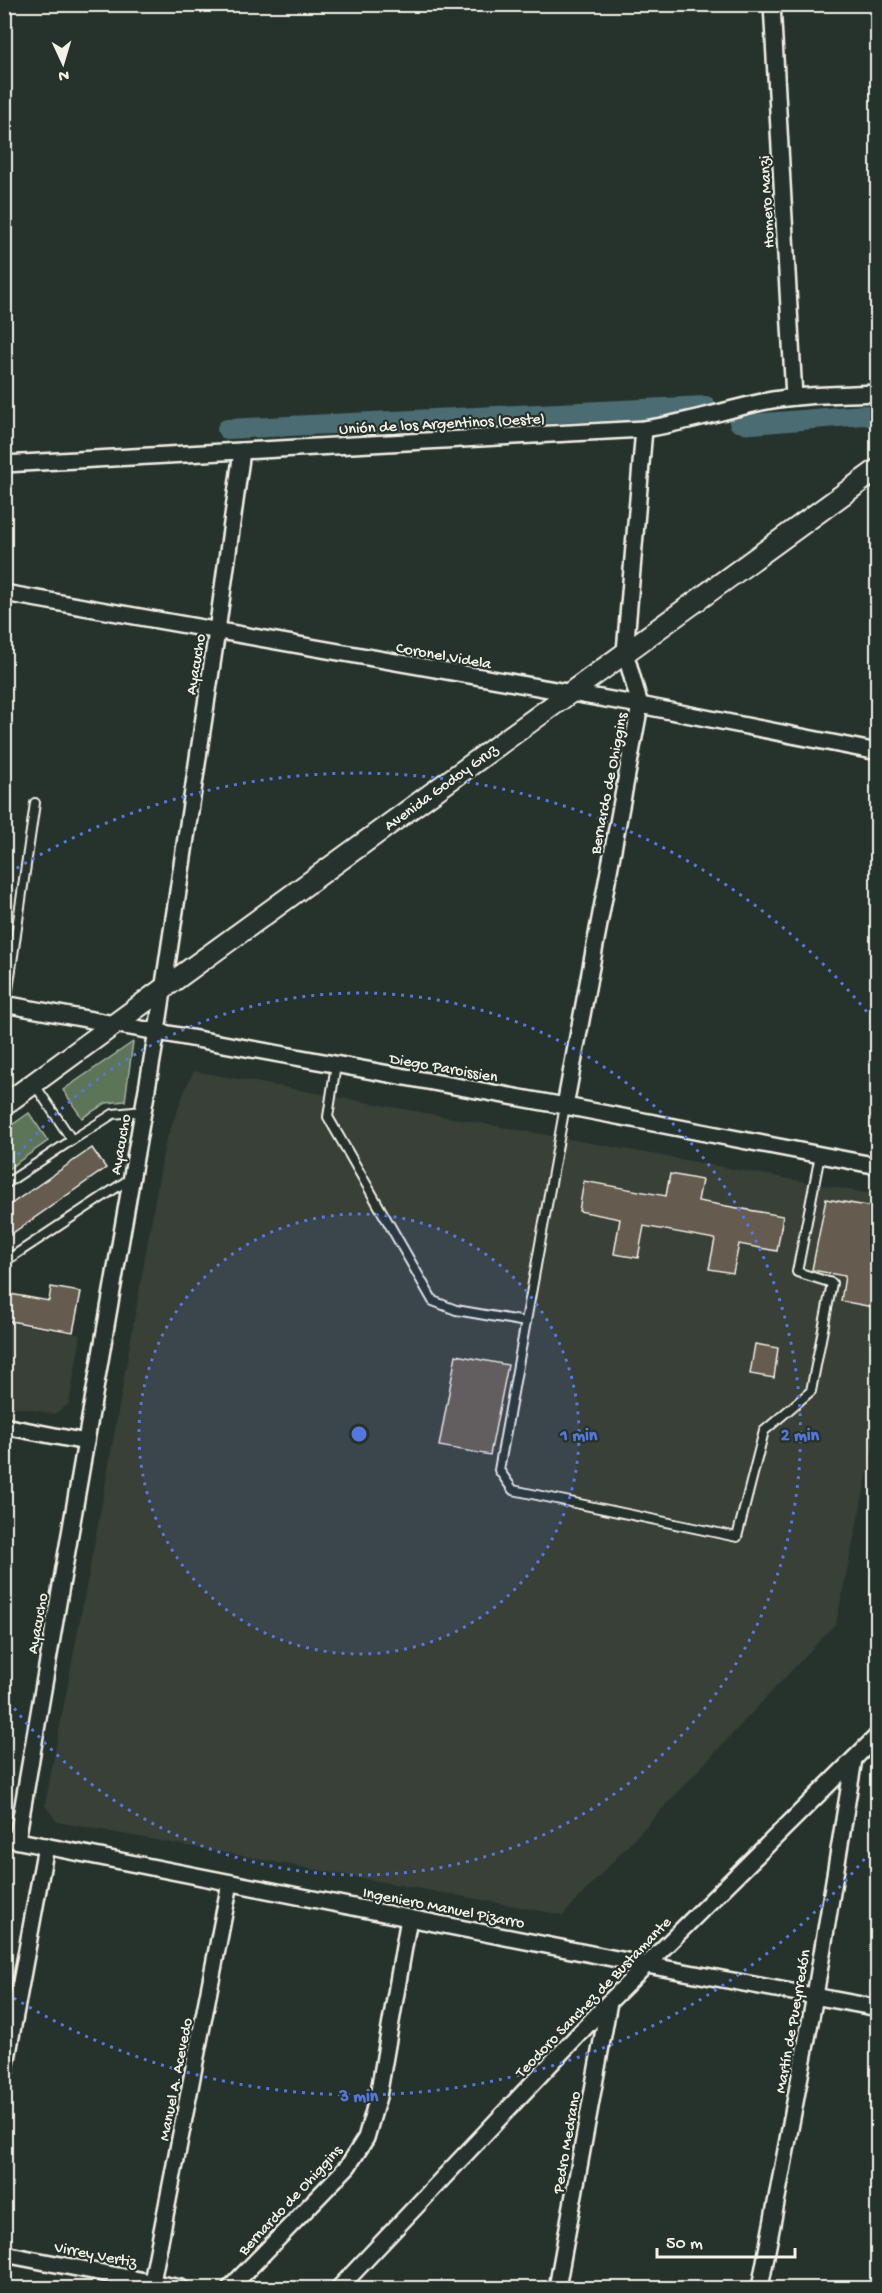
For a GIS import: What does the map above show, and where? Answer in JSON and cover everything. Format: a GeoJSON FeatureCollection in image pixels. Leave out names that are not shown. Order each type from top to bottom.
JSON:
{"type":"FeatureCollection","features":[{"type":"Feature","properties":{"kind":"main road","name":"Avenida Godoy Gruz"},"geometry":{"type":"LineString","coordinates":[[4,1106],[878,469]]}},
{"type":"Feature","properties":{"kind":"street","name":"Homero Manzi"},"geometry":{"type":"LineString","coordinates":[[772,4],[794,397]]}},
{"type":"Feature","properties":{"kind":"street","name":"Unión de los Argentinos (Oeste)"},"geometry":{"type":"LineString","coordinates":[[4,464],[644,429],[682,423],[762,402],[794,397],[878,393]]}},
{"type":"Feature","properties":{"kind":"street","name":"Bernardo de Ohiggins"},"geometry":{"type":"LineString","coordinates":[[564,1106],[640,705],[626,652],[644,429]]}},
{"type":"Feature","properties":{"kind":"street","name":"Ayacucho"},"geometry":{"type":"LineString","coordinates":[[11,1839],[86,1442],[157,1031],[242,451]]}},
{"type":"Feature","properties":{"kind":"street","name":"Coronel Videla"},"geometry":{"type":"LineString","coordinates":[[4,593],[567,694],[640,705],[878,752]]}},
{"type":"Feature","properties":{"kind":"street","name":"Diego Paroissien"},"geometry":{"type":"LineString","coordinates":[[5,1004],[878,1166]]}},
{"type":"Feature","properties":{"kind":"street"},"geometry":{"type":"LineString","coordinates":[[4,1426],[86,1442]]}},
{"type":"Feature","properties":{"kind":"street","name":"Teodoro Sanchez de Bustamante"},"geometry":{"type":"LineString","coordinates":[[339,2289],[609,2002],[878,1735]]}},
{"type":"Feature","properties":{"kind":"street","name":"Martín de Pueyrredón"},"geometry":{"type":"LineString","coordinates":[[760,2289],[815,1996],[854,1759]]}},
{"type":"Feature","properties":{"kind":"street","name":"Ingeniero Manuel Pizarro"},"geometry":{"type":"LineString","coordinates":[[11,1839],[647,1965],[878,2008]]}},
{"type":"Feature","properties":{"kind":"street"},"geometry":{"type":"LineString","coordinates":[[4,2074],[46,1846]]}},
{"type":"Feature","properties":{"kind":"street","name":"Manuel A. Acevedo"},"geometry":{"type":"LineString","coordinates":[[152,2282],[230,1883]]}},
{"type":"Feature","properties":{"kind":"street","name":"Bernardo de Ohiggins"},"geometry":{"type":"LineString","coordinates":[[230,2289],[348,2166],[366,2138],[378,2097],[409,1918]]}},
{"type":"Feature","properties":{"kind":"street","name":"Pedro Medrano"},"geometry":{"type":"LineString","coordinates":[[557,2289],[609,2002]]}},
{"type":"Feature","properties":{"kind":"street","name":"Virrey Vertiz"},"geometry":{"type":"LineString","coordinates":[[4,2254],[181,2289]]}},
{"type":"Feature","properties":{"kind":"lane"},"geometry":{"type":"LineString","coordinates":[[5,1004],[35,803]]}},
{"type":"Feature","properties":{"kind":"lane"},"geometry":{"type":"LineString","coordinates":[[336,1064],[328,1117],[433,1301],[456,1310],[526,1322]]}},
{"type":"Feature","properties":{"kind":"lane"},"geometry":{"type":"LineString","coordinates":[[34,1084],[72,1140]]}},
{"type":"Feature","properties":{"kind":"lane"},"geometry":{"type":"LineString","coordinates":[[564,1106],[499,1470],[513,1490],[737,1537],[764,1431],[811,1391],[832,1283],[797,1272],[820,1155]]}},
{"type":"Feature","properties":{"kind":"lane"},"geometry":{"type":"LineString","coordinates":[[4,1185],[113,1114],[143,1111]]}},
{"type":"Feature","properties":{"kind":"lane"},"geometry":{"type":"LineString","coordinates":[[4,1263],[132,1178]]}},
{"type":"Feature","properties":{"kind":"shaded area"},"geometry":{"type":"Polygon","coordinates":[[[194,1071],[877,1195],[877,1429],[836,1623],[563,1915],[57,1822],[45,1805],[105,1487],[165,1143],[194,1071]]]}},
{"type":"Feature","properties":{"kind":"shaded area"},"geometry":{"type":"Polygon","coordinates":[[[4,1322],[81,1335],[69,1404],[54,1414],[5,1405],[4,1322]]]}},
{"type":"Feature","properties":{"kind":"green space"},"geometry":{"type":"Polygon","coordinates":[[[133,1042],[125,1101],[106,1103],[82,1118],[63,1090],[133,1042]]]}},
{"type":"Feature","properties":{"kind":"green space"},"geometry":{"type":"Polygon","coordinates":[[[29,1113],[48,1141],[5,1171],[5,1130],[29,1113]]]}},
{"type":"Feature","properties":{"kind":"building"},"geometry":{"type":"Polygon","coordinates":[[[92,1148],[106,1168],[4,1239],[4,1209],[92,1148]]]}},
{"type":"Feature","properties":{"kind":"building"},"geometry":{"type":"Polygon","coordinates":[[[670,1174],[702,1180],[698,1201],[783,1216],[777,1251],[739,1244],[733,1273],[709,1269],[715,1239],[644,1226],[638,1258],[614,1254],[620,1219],[579,1211],[584,1181],[666,1196],[670,1174]]]}},
{"type":"Feature","properties":{"kind":"building"},"geometry":{"type":"Polygon","coordinates":[[[826,1199],[878,1208],[878,1308],[841,1301],[845,1276],[812,1270],[826,1199]]]}},
{"type":"Feature","properties":{"kind":"building"},"geometry":{"type":"Polygon","coordinates":[[[51,1287],[81,1292],[73,1332],[4,1320],[4,1293],[49,1301],[51,1287]]]}},
{"type":"Feature","properties":{"kind":"building"},"geometry":{"type":"Polygon","coordinates":[[[755,1344],[778,1348],[774,1378],[750,1374],[755,1344]]]}},
{"type":"Feature","properties":{"kind":"building"},"geometry":{"type":"Polygon","coordinates":[[[456,1355],[508,1365],[490,1455],[439,1446],[456,1355]]]}},
{"type":"Feature","properties":{"kind":"waterway"},"geometry":{"type":"LineString","coordinates":[[227,429],[706,406]]}},
{"type":"Feature","properties":{"kind":"waterway"},"geometry":{"type":"LineString","coordinates":[[739,422],[752,424],[863,415],[878,417]]}}]}
